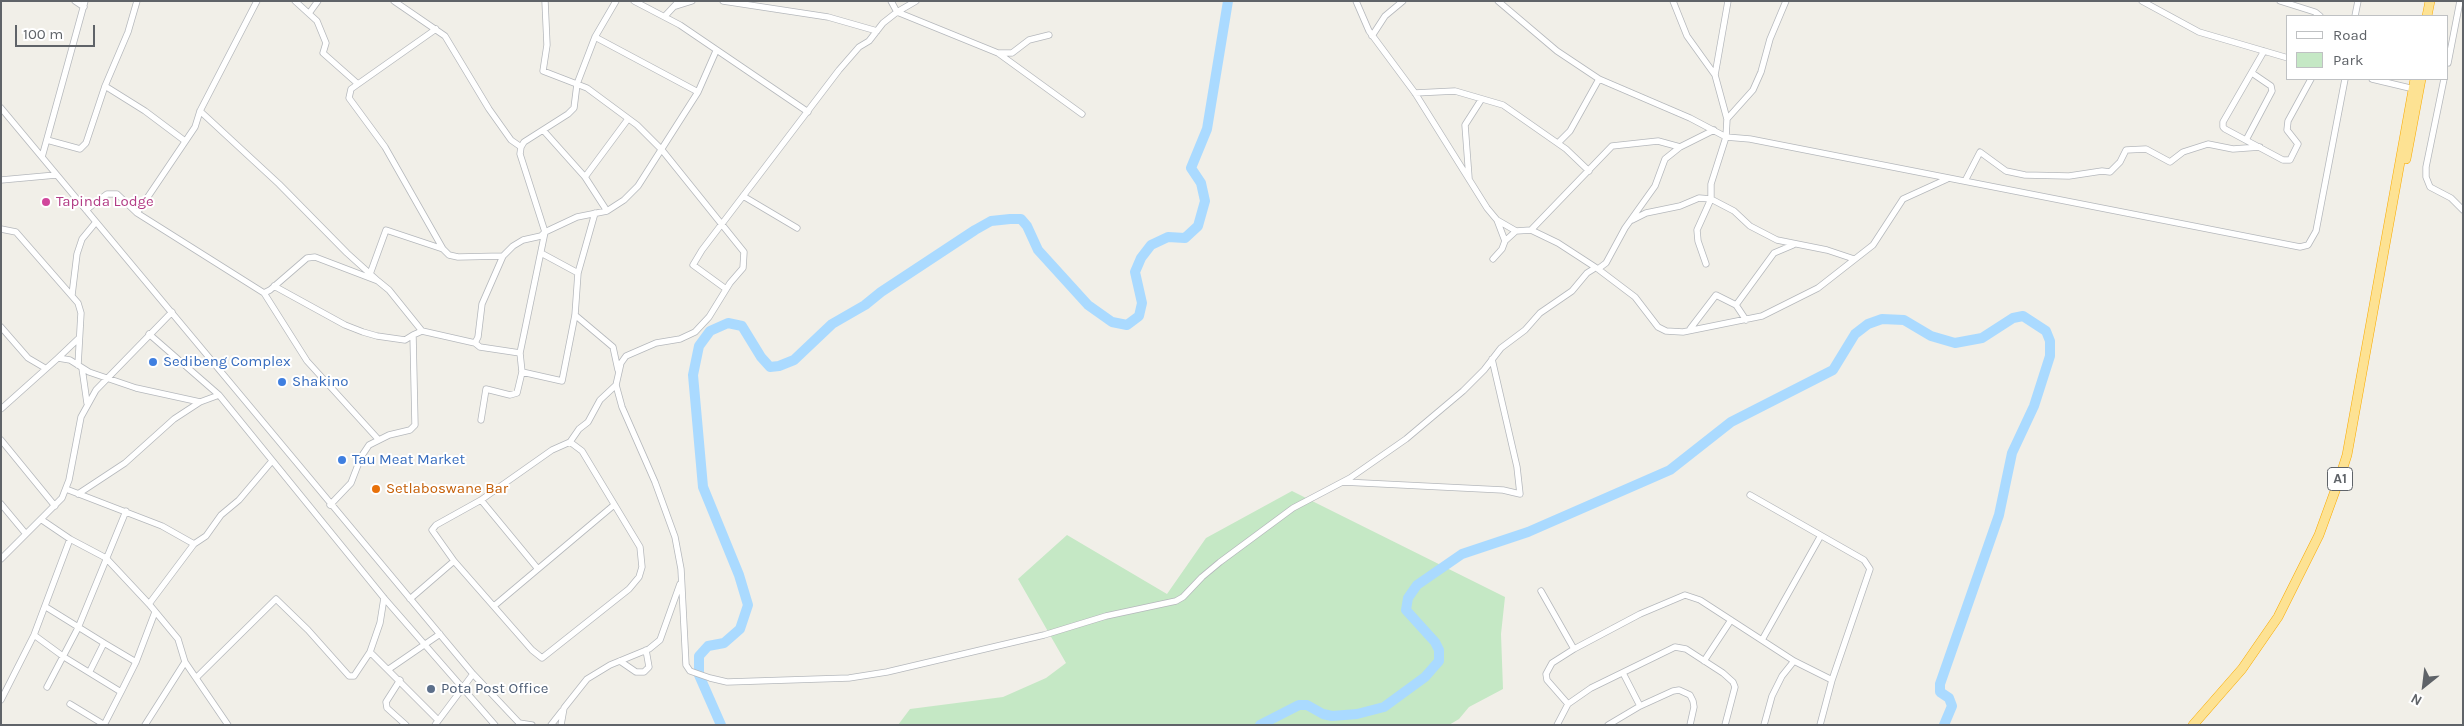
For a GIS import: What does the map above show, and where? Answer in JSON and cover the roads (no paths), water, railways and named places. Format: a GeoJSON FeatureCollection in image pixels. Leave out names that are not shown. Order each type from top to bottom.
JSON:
{"type":"FeatureCollection","features":[{"type":"Feature","properties":{"kind":"highway"},"geometry":{"type":"LineString","coordinates":[[2427,15],[2430,1]]}},
{"type":"Feature","properties":{"kind":"highway"},"geometry":{"type":"LineString","coordinates":[[2432,15],[2435,1]]}},
{"type":"Feature","properties":{"kind":"highway","name":"A1"},"geometry":{"type":"LineString","coordinates":[[2414,80],[2416,89]]}},
{"type":"Feature","properties":{"kind":"highway","name":"A1"},"geometry":{"type":"LineString","coordinates":[[2193,725],[2219,698],[2264,639],[2295,588],[2319,535],[2347,455],[2395,195],[2403,168],[2416,89],[2420,80]]}},
{"type":"Feature","properties":{"kind":"street"},"geometry":{"type":"LineString","coordinates":[[42,157],[84,4],[75,1]]}},
{"type":"Feature","properties":{"kind":"street"},"geometry":{"type":"LineString","coordinates":[[47,140],[80,149],[83,147],[105,86],[128,32],[136,1]]}},
{"type":"Feature","properties":{"kind":"street"},"geometry":{"type":"LineString","coordinates":[[137,213],[195,126],[200,111],[257,1]]}},
{"type":"Feature","properties":{"kind":"street"},"geometry":{"type":"LineString","coordinates":[[295,1],[310,12],[318,21],[326,43],[323,53],[358,84]]}},
{"type":"Feature","properties":{"kind":"street"},"geometry":{"type":"LineString","coordinates":[[310,12],[318,1]]}},
{"type":"Feature","properties":{"kind":"street"},"geometry":{"type":"LineString","coordinates":[[394,1],[445,36],[489,109],[511,140],[521,147]]}},
{"type":"Feature","properties":{"kind":"street"},"geometry":{"type":"LineString","coordinates":[[545,1],[547,45],[543,71],[577,84],[598,95],[628,118],[662,150],[720,225],[740,247],[746,259],[743,268],[726,288],[709,317],[695,332],[680,339],[656,343],[626,356],[618,372],[616,385],[622,408],[655,482],[675,537],[681,569],[684,659],[688,668],[695,673],[727,682],[849,678],[869,675],[1044,635],[1106,616],[1176,601],[1183,597],[1202,576],[1240,546],[1293,508],[1342,482],[1377,460],[1406,439],[1463,391],[1501,348],[1525,330],[1540,313],[1572,291],[1596,268],[1606,263],[1659,179],[1665,159],[1680,147],[1714,130]]}},
{"type":"Feature","properties":{"kind":"street"},"geometry":{"type":"LineString","coordinates":[[481,420],[483,394],[486,389],[510,395],[517,393],[522,372],[520,353],[545,232],[520,154],[521,147],[524,142],[568,114],[574,108],[577,84],[595,37],[616,1]]}},
{"type":"Feature","properties":{"kind":"street"},"geometry":{"type":"LineString","coordinates":[[634,1],[665,16],[808,112]]}},
{"type":"Feature","properties":{"kind":"street"},"geometry":{"type":"LineString","coordinates":[[665,16],[677,4],[692,1]]}},
{"type":"Feature","properties":{"kind":"street"},"geometry":{"type":"LineString","coordinates":[[723,1],[828,16],[877,31]]}},
{"type":"Feature","properties":{"kind":"street"},"geometry":{"type":"LineString","coordinates":[[891,1],[897,12],[998,54],[1082,114]]}},
{"type":"Feature","properties":{"kind":"street"},"geometry":{"type":"LineString","coordinates":[[726,288],[693,265],[720,225],[808,112],[838,70],[897,12],[916,1]]}},
{"type":"Feature","properties":{"kind":"street"},"geometry":{"type":"LineString","coordinates":[[1356,1],[1372,36],[1415,93],[1497,220],[1504,242]]}},
{"type":"Feature","properties":{"kind":"street"},"geometry":{"type":"LineString","coordinates":[[1372,36],[1385,16],[1403,1]]}},
{"type":"Feature","properties":{"kind":"street"},"geometry":{"type":"LineString","coordinates":[[1498,1],[1557,51],[1599,79],[1726,137],[1750,139],[2300,247],[2308,245],[2316,231],[2345,80]]}},
{"type":"Feature","properties":{"kind":"street"},"geometry":{"type":"LineString","coordinates":[[1673,1],[1687,36],[1715,75],[1727,119],[1726,137],[1711,184],[1711,199],[1697,230],[1698,241],[1706,264]]}},
{"type":"Feature","properties":{"kind":"street"},"geometry":{"type":"LineString","coordinates":[[1715,75],[1728,1]]}},
{"type":"Feature","properties":{"kind":"street"},"geometry":{"type":"LineString","coordinates":[[1727,119],[1753,90],[1761,72],[1770,39],[1786,1]]}},
{"type":"Feature","properties":{"kind":"street"},"geometry":{"type":"LineString","coordinates":[[2142,1],[2199,32],[2286,58]]}},
{"type":"Feature","properties":{"kind":"street"},"geometry":{"type":"LineString","coordinates":[[2280,1],[2318,15]]}},
{"type":"Feature","properties":{"kind":"street"},"geometry":{"type":"LineString","coordinates":[[2355,15],[2358,1]]}},
{"type":"Feature","properties":{"kind":"street"},"geometry":{"type":"LineString","coordinates":[[2449,58],[2460,1]]}},
{"type":"Feature","properties":{"kind":"street"},"geometry":{"type":"LineString","coordinates":[[436,29],[358,84],[351,90],[349,98],[385,147],[443,250]]}},
{"type":"Feature","properties":{"kind":"street"},"geometry":{"type":"LineString","coordinates":[[998,54],[1012,53],[1029,40],[1049,35]]}},
{"type":"Feature","properties":{"kind":"street"},"geometry":{"type":"LineString","coordinates":[[595,37],[698,92]]}},
{"type":"Feature","properties":{"kind":"street"},"geometry":{"type":"LineString","coordinates":[[475,343],[478,337],[482,304],[504,256],[513,246],[523,240],[541,236],[545,232],[577,217],[607,211],[624,200],[638,186],[698,92],[716,51]]}},
{"type":"Feature","properties":{"kind":"street"},"geometry":{"type":"LineString","coordinates":[[2264,52],[2222,124],[2225,129],[2283,160],[2292,158],[2298,144],[2287,130],[2288,121],[2310,80]]}},
{"type":"Feature","properties":{"kind":"street"},"geometry":{"type":"LineString","coordinates":[[2246,140],[2272,91],[2271,86],[2252,73]]}},
{"type":"Feature","properties":{"kind":"street"},"geometry":{"type":"LineString","coordinates":[[1558,143],[1572,128],[1599,79]]}},
{"type":"Feature","properties":{"kind":"street"},"geometry":{"type":"LineString","coordinates":[[2376,80],[2416,89]]}},
{"type":"Feature","properties":{"kind":"street"},"geometry":{"type":"LineString","coordinates":[[2444,80],[2426,167],[2426,177],[2430,187],[2451,198],[2463,210]]}},
{"type":"Feature","properties":{"kind":"street"},"geometry":{"type":"LineString","coordinates":[[105,86],[145,111],[186,141]]}},
{"type":"Feature","properties":{"kind":"street"},"geometry":{"type":"LineString","coordinates":[[1415,93],[1455,91],[1503,105],[1558,143],[1588,170]]}},
{"type":"Feature","properties":{"kind":"street"},"geometry":{"type":"LineString","coordinates":[[1469,178],[1465,125],[1481,100]]}},
{"type":"Feature","properties":{"kind":"street"},"geometry":{"type":"LineString","coordinates":[[1,108],[473,674],[520,724],[532,725]]}},
{"type":"Feature","properties":{"kind":"street"},"geometry":{"type":"LineString","coordinates":[[200,111],[279,184],[347,253],[389,290],[422,331]]}},
{"type":"Feature","properties":{"kind":"street"},"geometry":{"type":"LineString","coordinates":[[585,177],[628,118]]}},
{"type":"Feature","properties":{"kind":"street"},"geometry":{"type":"LineString","coordinates":[[543,130],[585,177],[607,211]]}},
{"type":"Feature","properties":{"kind":"street"},"geometry":{"type":"LineString","coordinates":[[1531,230],[1612,146],[1658,142],[1680,147]]}},
{"type":"Feature","properties":{"kind":"street"},"geometry":{"type":"LineString","coordinates":[[1965,181],[1980,152],[2006,171],[2025,175],[2070,176],[2102,171],[2110,172],[2120,162],[2126,150],[2146,149],[2170,162],[2183,152],[2208,144],[2233,149],[2260,147]]}},
{"type":"Feature","properties":{"kind":"street"},"geometry":{"type":"LineString","coordinates":[[1,180],[56,175]]}},
{"type":"Feature","properties":{"kind":"street"},"geometry":{"type":"LineString","coordinates":[[1497,220],[1516,231],[1531,230],[1558,243],[1635,297],[1658,327],[1674,332],[1762,316],[1818,288],[1872,245],[1903,199],[1947,179]]}},
{"type":"Feature","properties":{"kind":"street"},"geometry":{"type":"LineString","coordinates":[[86,210],[111,193],[116,194],[137,213],[264,293],[308,361],[378,439]]}},
{"type":"Feature","properties":{"kind":"street"},"geometry":{"type":"LineString","coordinates":[[743,196],[797,228]]}},
{"type":"Feature","properties":{"kind":"street"},"geometry":{"type":"LineString","coordinates":[[1632,220],[1646,213],[1680,206],[1699,198],[1711,199],[1734,211],[1750,226],[1777,240],[1794,245],[1827,250],[1854,259]]}},
{"type":"Feature","properties":{"kind":"street"},"geometry":{"type":"LineString","coordinates":[[522,372],[562,381],[575,315],[578,273],[595,213]]}},
{"type":"Feature","properties":{"kind":"street"},"geometry":{"type":"LineString","coordinates":[[72,295],[77,254],[82,239],[96,222]]}},
{"type":"Feature","properties":{"kind":"street"},"geometry":{"type":"LineString","coordinates":[[1,229],[16,232],[72,295],[81,313],[78,339],[80,367],[87,404]]}},
{"type":"Feature","properties":{"kind":"street"},"geometry":{"type":"LineString","coordinates":[[370,274],[386,230],[458,257],[504,256]]}},
{"type":"Feature","properties":{"kind":"street"},"geometry":{"type":"LineString","coordinates":[[1493,259],[1504,242],[1516,231]]}},
{"type":"Feature","properties":{"kind":"street"},"geometry":{"type":"LineString","coordinates":[[1736,305],[1774,254],[1794,245]]}},
{"type":"Feature","properties":{"kind":"street"},"geometry":{"type":"LineString","coordinates":[[541,253],[578,273]]}},
{"type":"Feature","properties":{"kind":"street"},"geometry":{"type":"LineString","coordinates":[[264,293],[307,258],[315,256],[378,281]]}},
{"type":"Feature","properties":{"kind":"street"},"geometry":{"type":"LineString","coordinates":[[274,286],[344,325],[377,336],[405,340],[422,331],[475,343],[480,347],[520,353]]}},
{"type":"Feature","properties":{"kind":"street"},"geometry":{"type":"LineString","coordinates":[[1690,329],[1716,295],[1736,305],[1746,320]]}},
{"type":"Feature","properties":{"kind":"street"},"geometry":{"type":"LineString","coordinates":[[1,559],[55,506],[66,489],[78,428],[87,404],[109,377],[172,312]]}},
{"type":"Feature","properties":{"kind":"street"},"geometry":{"type":"LineString","coordinates":[[575,315],[613,347],[618,372]]}},
{"type":"Feature","properties":{"kind":"street"},"geometry":{"type":"LineString","coordinates":[[1,327],[28,358],[45,368]]}},
{"type":"Feature","properties":{"kind":"street"},"geometry":{"type":"LineString","coordinates":[[149,334],[219,395],[384,598],[426,643],[495,725]]}},
{"type":"Feature","properties":{"kind":"street"},"geometry":{"type":"LineString","coordinates":[[330,504],[351,484],[364,452],[378,439],[410,430],[415,425],[413,335]]}},
{"type":"Feature","properties":{"kind":"street"},"geometry":{"type":"LineString","coordinates":[[1,409],[45,368],[69,350],[78,339]]}},
{"type":"Feature","properties":{"kind":"street"},"geometry":{"type":"LineString","coordinates":[[58,358],[136,388],[200,402]]}},
{"type":"Feature","properties":{"kind":"street"},"geometry":{"type":"LineString","coordinates":[[1342,482],[1503,490],[1520,494],[1517,466],[1492,360]]}},
{"type":"Feature","properties":{"kind":"street"},"geometry":{"type":"LineString","coordinates":[[570,442],[582,451],[643,555],[639,577],[629,589],[542,658],[532,650],[454,561],[432,530],[436,525],[481,500],[552,450],[570,442],[579,429],[588,422],[600,400],[616,385]]}},
{"type":"Feature","properties":{"kind":"street"},"geometry":{"type":"LineString","coordinates":[[78,494],[126,463],[174,419],[200,402],[219,395]]}},
{"type":"Feature","properties":{"kind":"street"},"geometry":{"type":"LineString","coordinates":[[1,440],[55,506]]}},
{"type":"Feature","properties":{"kind":"street"},"geometry":{"type":"LineString","coordinates":[[149,604],[194,544],[206,536],[221,515],[239,500],[272,461]]}},
{"type":"Feature","properties":{"kind":"street"},"geometry":{"type":"LineString","coordinates":[[66,489],[162,526],[194,544]]}},
{"type":"Feature","properties":{"kind":"street"},"geometry":{"type":"LineString","coordinates":[[1750,495],[1864,560],[1870,569],[1832,680],[1820,725]]}},
{"type":"Feature","properties":{"kind":"street"},"geometry":{"type":"LineString","coordinates":[[481,500],[538,569]]}},
{"type":"Feature","properties":{"kind":"street"},"geometry":{"type":"LineString","coordinates":[[1,504],[26,534]]}},
{"type":"Feature","properties":{"kind":"street"},"geometry":{"type":"LineString","coordinates":[[494,606],[614,505]]}},
{"type":"Feature","properties":{"kind":"street"},"geometry":{"type":"LineString","coordinates":[[47,687],[78,628],[126,511]]}},
{"type":"Feature","properties":{"kind":"street"},"geometry":{"type":"LineString","coordinates":[[42,520],[70,539],[106,558],[149,604],[178,639],[185,662],[228,725]]}},
{"type":"Feature","properties":{"kind":"street"},"geometry":{"type":"LineString","coordinates":[[1762,640],[1820,536]]}},
{"type":"Feature","properties":{"kind":"street"},"geometry":{"type":"LineString","coordinates":[[1,700],[34,635],[70,539]]}},
{"type":"Feature","properties":{"kind":"street"},"geometry":{"type":"LineString","coordinates":[[410,599],[454,561]]}},
{"type":"Feature","properties":{"kind":"street"},"geometry":{"type":"LineString","coordinates":[[551,725],[587,679],[601,669],[646,650],[657,643],[662,637],[681,582]]}},
{"type":"Feature","properties":{"kind":"street"},"geometry":{"type":"LineString","coordinates":[[1542,591],[1574,649]]}},
{"type":"Feature","properties":{"kind":"street"},"geometry":{"type":"LineString","coordinates":[[1568,704],[1547,680],[1546,674],[1552,663],[1574,649],[1640,614],[1685,595],[1700,600],[1794,661],[1832,680]]}},
{"type":"Feature","properties":{"kind":"street"},"geometry":{"type":"LineString","coordinates":[[197,677],[276,599],[302,624],[349,676],[354,676],[370,652],[380,623],[384,598]]}},
{"type":"Feature","properties":{"kind":"street"},"geometry":{"type":"LineString","coordinates":[[46,606],[78,628],[136,662]]}},
{"type":"Feature","properties":{"kind":"street"},"geometry":{"type":"LineString","coordinates":[[70,704],[104,724],[136,662],[154,612]]}},
{"type":"Feature","properties":{"kind":"street"},"geometry":{"type":"LineString","coordinates":[[1704,661],[1731,620]]}},
{"type":"Feature","properties":{"kind":"street"},"geometry":{"type":"LineString","coordinates":[[390,669],[440,634]]}},
{"type":"Feature","properties":{"kind":"street"},"geometry":{"type":"LineString","coordinates":[[34,635],[64,657],[90,671],[121,692]]}},
{"type":"Feature","properties":{"kind":"street"},"geometry":{"type":"LineString","coordinates":[[90,671],[104,643]]}},
{"type":"Feature","properties":{"kind":"street"},"geometry":{"type":"LineString","coordinates":[[1557,725],[1568,704],[1591,688],[1675,646],[1686,649],[1730,678],[1735,687],[1725,725]]}},
{"type":"Feature","properties":{"kind":"street"},"geometry":{"type":"LineString","coordinates":[[620,661],[636,672],[644,672],[649,667],[646,650]]}},
{"type":"Feature","properties":{"kind":"street"},"geometry":{"type":"LineString","coordinates":[[370,652],[390,669],[437,722],[473,674]]}},
{"type":"Feature","properties":{"kind":"street"},"geometry":{"type":"LineString","coordinates":[[1764,725],[1775,690],[1782,676],[1794,661]]}},
{"type":"Feature","properties":{"kind":"street"},"geometry":{"type":"LineString","coordinates":[[145,725],[185,662]]}},
{"type":"Feature","properties":{"kind":"street"},"geometry":{"type":"LineString","coordinates":[[1623,673],[1640,706]]}},
{"type":"Feature","properties":{"kind":"street"},"geometry":{"type":"LineString","coordinates":[[400,680],[386,702],[387,708],[406,725]]}},
{"type":"Feature","properties":{"kind":"street"},"geometry":{"type":"LineString","coordinates":[[1608,725],[1640,706],[1673,691],[1685,692],[1690,696],[1694,707],[1690,725]]}},
{"type":"Feature","properties":{"kind":"street"},"geometry":{"type":"LineString","coordinates":[[561,725],[564,708]]}},
{"type":"Feature","properties":{"kind":"waterway"},"geometry":{"type":"LineString","coordinates":[[721,725],[699,675],[699,656],[708,646],[724,643],[740,629],[748,605],[739,575],[703,487],[693,375],[699,346],[710,331],[728,323],[742,326],[761,357],[770,367],[779,366],[794,360],[832,324],[865,305],[881,292],[975,230],[991,221],[1010,219],[1021,219],[1027,226],[1038,250],[1088,305],[1112,322],[1127,325],[1139,316],[1142,303],[1135,272],[1141,258],[1151,245],[1168,237],[1185,238],[1198,226],[1205,201],[1201,183],[1191,168],[1207,129],[1228,1]]}},
{"type":"Feature","properties":{"kind":"waterway"},"geometry":{"type":"LineString","coordinates":[[1260,725],[1299,705],[1307,705],[1323,714],[1332,716],[1357,714],[1384,707],[1425,677],[1439,661],[1439,650],[1435,642],[1406,610],[1408,598],[1417,585],[1462,554],[1528,532],[1670,470],[1731,422],[1833,370],[1855,334],[1868,324],[1882,319],[1904,320],[1931,336],[1955,343],[1982,338],[2013,318],[2023,316],[2046,331],[2050,341],[2050,356],[2034,406],[2012,453],[1999,515],[1940,684],[1940,692],[1949,698],[1952,706],[1944,725]]}},
{"type":"Feature","properties":{"kind":"place","name":"Tapinda Lodge"},"geometry":{"type":"Point","coordinates":[46,202]}},
{"type":"Feature","properties":{"kind":"place","name":"Sedibeng Complex"},"geometry":{"type":"Point","coordinates":[153,362]}},
{"type":"Feature","properties":{"kind":"place","name":"Shakino"},"geometry":{"type":"Point","coordinates":[282,382]}},
{"type":"Feature","properties":{"kind":"place","name":"Tau Meat Market"},"geometry":{"type":"Point","coordinates":[342,460]}},
{"type":"Feature","properties":{"kind":"place","name":"Setlaboswane Bar"},"geometry":{"type":"Point","coordinates":[376,489]}},
{"type":"Feature","properties":{"kind":"place","name":"Pota Post Office"},"geometry":{"type":"Point","coordinates":[431,689]}}]}
